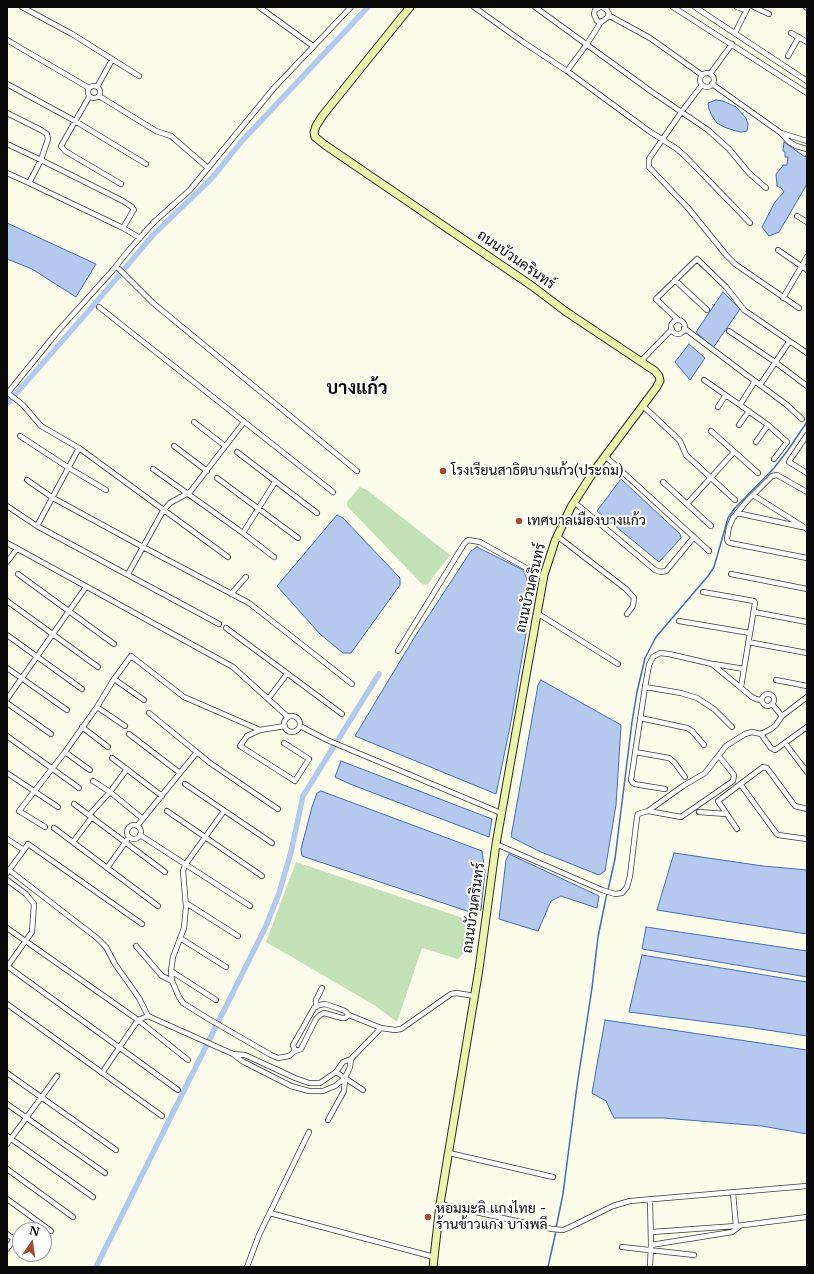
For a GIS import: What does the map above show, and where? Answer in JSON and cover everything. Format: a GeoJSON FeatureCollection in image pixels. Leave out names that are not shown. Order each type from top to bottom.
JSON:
{"type":"FeatureCollection","features":[{"type":"Feature","properties":{"kind":"street"},"geometry":{"type":"LineString","coordinates":[[22,7],[72,34],[140,76]]}},
{"type":"Feature","properties":{"kind":"street"},"geometry":{"type":"LineString","coordinates":[[259,7],[313,46]]}},
{"type":"Feature","properties":{"kind":"street"},"geometry":{"type":"LineString","coordinates":[[228,557],[163,511],[79,448],[41,426],[23,405],[9,394],[30,364],[58,330],[116,267],[154,222],[190,190],[274,88],[351,7]]}},
{"type":"Feature","properties":{"kind":"street","name":"ถนนบัวนครินทร์"},"geometry":{"type":"LineString","coordinates":[[410,7],[323,115],[314,132],[316,137],[521,278],[571,315],[641,361],[655,371],[659,376],[660,381],[605,456],[574,502],[557,536],[544,578],[496,844],[475,996],[440,1204],[433,1267]]}},
{"type":"Feature","properties":{"kind":"street"},"geometry":{"type":"LineString","coordinates":[[474,7],[522,42],[567,71],[686,157],[750,224]]}},
{"type":"Feature","properties":{"kind":"street"},"geometry":{"type":"LineString","coordinates":[[535,7],[652,92],[682,111],[713,135],[766,188]]}},
{"type":"Feature","properties":{"kind":"street"},"geometry":{"type":"LineString","coordinates":[[673,7],[807,93]]}},
{"type":"Feature","properties":{"kind":"street"},"geometry":{"type":"LineString","coordinates":[[695,7],[807,81]]}},
{"type":"Feature","properties":{"kind":"street"},"geometry":{"type":"LineString","coordinates":[[735,32],[747,8],[737,7]]}},
{"type":"Feature","properties":{"kind":"street"},"geometry":{"type":"LineString","coordinates":[[754,7],[769,14]]}},
{"type":"Feature","properties":{"kind":"street"},"geometry":{"type":"LineString","coordinates":[[601,22],[594,18],[594,14],[595,10],[604,8],[608,15],[650,38],[702,75],[710,74],[732,44]]}},
{"type":"Feature","properties":{"kind":"street"},"geometry":{"type":"LineString","coordinates":[[567,71],[601,22],[605,21],[608,15]]}},
{"type":"Feature","properties":{"kind":"street"},"geometry":{"type":"LineString","coordinates":[[791,33],[807,42]]}},
{"type":"Feature","properties":{"kind":"street"},"geometry":{"type":"LineString","coordinates":[[788,56],[799,37]]}},
{"type":"Feature","properties":{"kind":"street"},"geometry":{"type":"LineString","coordinates":[[7,40],[89,88],[93,86],[97,87]]}},
{"type":"Feature","properties":{"kind":"street"},"geometry":{"type":"LineString","coordinates":[[97,87],[112,60]]}},
{"type":"Feature","properties":{"kind":"street"},"geometry":{"type":"LineString","coordinates":[[710,74],[713,78],[712,84]]}},
{"type":"Feature","properties":{"kind":"street"},"geometry":{"type":"LineString","coordinates":[[702,75],[700,82],[702,85]]}},
{"type":"Feature","properties":{"kind":"street"},"geometry":{"type":"LineString","coordinates":[[7,84],[75,121],[146,164]]}},
{"type":"Feature","properties":{"kind":"street"},"geometry":{"type":"LineString","coordinates":[[702,85],[706,87],[712,84]]}},
{"type":"Feature","properties":{"kind":"street"},"geometry":{"type":"LineString","coordinates":[[712,84],[781,133],[788,142],[807,149]]}},
{"type":"Feature","properties":{"kind":"street"},"geometry":{"type":"LineString","coordinates":[[702,85],[649,159],[649,167],[688,208],[735,264],[799,308]]}},
{"type":"Feature","properties":{"kind":"street"},"geometry":{"type":"LineString","coordinates":[[97,87],[100,91],[99,96]]}},
{"type":"Feature","properties":{"kind":"street"},"geometry":{"type":"LineString","coordinates":[[89,88],[88,93],[90,97],[62,143],[62,148],[121,184]]}},
{"type":"Feature","properties":{"kind":"street"},"geometry":{"type":"LineString","coordinates":[[99,96],[156,132],[171,136],[208,168]]}},
{"type":"Feature","properties":{"kind":"street"},"geometry":{"type":"LineString","coordinates":[[90,97],[94,98],[99,96]]}},
{"type":"Feature","properties":{"kind":"street"},"geometry":{"type":"LineString","coordinates":[[7,113],[47,134],[48,139],[41,160],[29,183]]}},
{"type":"Feature","properties":{"kind":"street"},"geometry":{"type":"LineString","coordinates":[[781,133],[807,141]]}},
{"type":"Feature","properties":{"kind":"street"},"geometry":{"type":"LineString","coordinates":[[7,144],[123,201],[132,207],[134,210],[123,228]]}},
{"type":"Feature","properties":{"kind":"street"},"geometry":{"type":"LineString","coordinates":[[7,173],[123,228],[140,238]]}},
{"type":"Feature","properties":{"kind":"street"},"geometry":{"type":"LineString","coordinates":[[797,216],[807,222]]}},
{"type":"Feature","properties":{"kind":"street"},"geometry":{"type":"LineString","coordinates":[[778,250],[807,270]]}},
{"type":"Feature","properties":{"kind":"street"},"geometry":{"type":"LineString","coordinates":[[783,298],[807,256]]}},
{"type":"Feature","properties":{"kind":"street"},"geometry":{"type":"LineString","coordinates":[[802,419],[787,405],[684,328],[683,322],[678,320],[656,298],[697,259],[726,287],[744,310],[807,353]]}},
{"type":"Feature","properties":{"kind":"street"},"geometry":{"type":"LineString","coordinates":[[116,267],[124,273],[153,303],[357,471]]}},
{"type":"Feature","properties":{"kind":"street"},"geometry":{"type":"LineString","coordinates":[[675,280],[707,310]]}},
{"type":"Feature","properties":{"kind":"street"},"geometry":{"type":"LineString","coordinates":[[99,307],[333,492]]}},
{"type":"Feature","properties":{"kind":"street"},"geometry":{"type":"LineString","coordinates":[[641,361],[672,329],[672,324],[675,320],[678,320]]}},
{"type":"Feature","properties":{"kind":"street"},"geometry":{"type":"LineString","coordinates":[[672,329],[675,333],[680,333],[684,328]]}},
{"type":"Feature","properties":{"kind":"street"},"geometry":{"type":"LineString","coordinates":[[729,331],[807,386]]}},
{"type":"Feature","properties":{"kind":"street"},"geometry":{"type":"LineString","coordinates":[[760,385],[789,342]]}},
{"type":"Feature","properties":{"kind":"street"},"geometry":{"type":"LineString","coordinates":[[704,380],[768,425],[787,442],[774,459]]}},
{"type":"Feature","properties":{"kind":"street"},"geometry":{"type":"LineString","coordinates":[[740,405],[755,381]]}},
{"type":"Feature","properties":{"kind":"street"},"geometry":{"type":"LineString","coordinates":[[718,407],[726,396]]}},
{"type":"Feature","properties":{"kind":"street"},"geometry":{"type":"LineString","coordinates":[[643,406],[680,441],[686,455],[735,500]]}},
{"type":"Feature","properties":{"kind":"street"},"geometry":{"type":"LineString","coordinates":[[739,425],[749,411]]}},
{"type":"Feature","properties":{"kind":"street"},"geometry":{"type":"LineString","coordinates":[[194,422],[226,446]]}},
{"type":"Feature","properties":{"kind":"street"},"geometry":{"type":"LineString","coordinates":[[128,574],[163,511],[170,503],[188,493],[207,471],[244,422]]}},
{"type":"Feature","properties":{"kind":"street"},"geometry":{"type":"LineString","coordinates":[[756,442],[768,425]]}},
{"type":"Feature","properties":{"kind":"street"},"geometry":{"type":"LineString","coordinates":[[712,431],[758,473]]}},
{"type":"Feature","properties":{"kind":"street"},"geometry":{"type":"LineString","coordinates":[[20,436],[106,490]]}},
{"type":"Feature","properties":{"kind":"street"},"geometry":{"type":"LineString","coordinates":[[806,438],[790,462],[807,473]]}},
{"type":"Feature","properties":{"kind":"street"},"geometry":{"type":"LineString","coordinates":[[174,446],[207,471]]}},
{"type":"Feature","properties":{"kind":"street"},"geometry":{"type":"LineString","coordinates":[[36,526],[53,498],[79,448]]}},
{"type":"Feature","properties":{"kind":"street"},"geometry":{"type":"LineString","coordinates":[[237,452],[317,513]]}},
{"type":"Feature","properties":{"kind":"street"},"geometry":{"type":"LineString","coordinates":[[687,504],[734,452]]}},
{"type":"Feature","properties":{"kind":"street"},"geometry":{"type":"LineString","coordinates":[[605,456],[709,551]]}},
{"type":"Feature","properties":{"kind":"street"},"geometry":{"type":"LineString","coordinates":[[154,469],[274,557]]}},
{"type":"Feature","properties":{"kind":"street"},"geometry":{"type":"LineString","coordinates":[[807,492],[774,475],[737,513],[729,527],[727,539],[728,542],[807,558]]}},
{"type":"Feature","properties":{"kind":"street"},"geometry":{"type":"LineString","coordinates":[[217,478],[298,538]]}},
{"type":"Feature","properties":{"kind":"street"},"geometry":{"type":"LineString","coordinates":[[28,480],[53,498],[249,603],[352,684]]}},
{"type":"Feature","properties":{"kind":"street"},"geometry":{"type":"LineString","coordinates":[[243,533],[275,482]]}},
{"type":"Feature","properties":{"kind":"street"},"geometry":{"type":"LineString","coordinates":[[663,482],[711,526]]}},
{"type":"Feature","properties":{"kind":"street"},"geometry":{"type":"LineString","coordinates":[[753,495],[805,528]]}},
{"type":"Feature","properties":{"kind":"street"},"geometry":{"type":"LineString","coordinates":[[574,502],[655,570],[661,572],[666,571],[694,537]]}},
{"type":"Feature","properties":{"kind":"street"},"geometry":{"type":"LineString","coordinates":[[7,506],[36,526],[219,624]]}},
{"type":"Feature","properties":{"kind":"street"},"geometry":{"type":"LineString","coordinates":[[737,513],[805,528]]}},
{"type":"Feature","properties":{"kind":"street"},"geometry":{"type":"LineString","coordinates":[[557,536],[626,589],[634,598],[633,606],[627,614]]}},
{"type":"Feature","properties":{"kind":"street"},"geometry":{"type":"LineString","coordinates":[[398,651],[464,544],[468,540],[475,540],[486,545],[544,578]]}},
{"type":"Feature","properties":{"kind":"street"},"geometry":{"type":"LineString","coordinates":[[7,543],[234,667],[288,717],[293,716],[298,718],[300,722],[298,730],[293,732],[288,730],[285,726],[285,721],[288,717]]}},
{"type":"Feature","properties":{"kind":"street"},"geometry":{"type":"LineString","coordinates":[[7,562],[17,549]]}},
{"type":"Feature","properties":{"kind":"street"},"geometry":{"type":"LineString","coordinates":[[18,574],[114,644]]}},
{"type":"Feature","properties":{"kind":"street"},"geometry":{"type":"LineString","coordinates":[[731,574],[807,588]]}},
{"type":"Feature","properties":{"kind":"street"},"geometry":{"type":"LineString","coordinates":[[231,594],[246,577]]}},
{"type":"Feature","properties":{"kind":"street"},"geometry":{"type":"LineString","coordinates":[[7,699],[86,587]]}},
{"type":"Feature","properties":{"kind":"street"},"geometry":{"type":"LineString","coordinates":[[703,592],[754,601],[755,606],[740,687]]}},
{"type":"Feature","properties":{"kind":"street"},"geometry":{"type":"LineString","coordinates":[[7,601],[98,667]]}},
{"type":"Feature","properties":{"kind":"street"},"geometry":{"type":"LineString","coordinates":[[754,612],[807,622]]}},
{"type":"Feature","properties":{"kind":"street"},"geometry":{"type":"LineString","coordinates":[[537,613],[618,664]]}},
{"type":"Feature","properties":{"kind":"street"},"geometry":{"type":"LineString","coordinates":[[680,621],[750,633]]}},
{"type":"Feature","properties":{"kind":"street"},"geometry":{"type":"LineString","coordinates":[[226,628],[342,714]]}},
{"type":"Feature","properties":{"kind":"street"},"geometry":{"type":"LineString","coordinates":[[7,635],[82,689]]}},
{"type":"Feature","properties":{"kind":"street"},"geometry":{"type":"LineString","coordinates":[[748,642],[807,653]]}},
{"type":"Feature","properties":{"kind":"street"},"geometry":{"type":"LineString","coordinates":[[666,789],[632,782],[645,687],[649,666],[653,657],[660,653],[669,654],[712,664],[744,669]]}},
{"type":"Feature","properties":{"kind":"street"},"geometry":{"type":"LineString","coordinates":[[45,827],[19,811],[65,752],[97,707],[114,679],[132,656],[184,696],[260,730]]}},
{"type":"Feature","properties":{"kind":"street"},"geometry":{"type":"LineString","coordinates":[[712,664],[752,697],[761,700],[765,705],[772,704]]}},
{"type":"Feature","properties":{"kind":"street"},"geometry":{"type":"LineString","coordinates":[[7,668],[67,710]]}},
{"type":"Feature","properties":{"kind":"street"},"geometry":{"type":"LineString","coordinates":[[268,699],[287,674]]}},
{"type":"Feature","properties":{"kind":"street"},"geometry":{"type":"LineString","coordinates":[[114,679],[144,700]]}},
{"type":"Feature","properties":{"kind":"street"},"geometry":{"type":"LineString","coordinates":[[776,680],[807,686]]}},
{"type":"Feature","properties":{"kind":"street"},"geometry":{"type":"LineString","coordinates":[[645,687],[681,692],[697,698],[714,709],[732,727]]}},
{"type":"Feature","properties":{"kind":"street"},"geometry":{"type":"LineString","coordinates":[[761,700],[762,696],[765,694],[772,695],[774,701],[772,704]]}},
{"type":"Feature","properties":{"kind":"street"},"geometry":{"type":"LineString","coordinates":[[496,844],[602,890],[618,894],[622,893],[627,887],[630,876],[637,816],[648,811],[683,786],[705,774],[726,746],[745,734],[752,732],[761,734],[767,732],[776,725],[782,716],[807,697]]}},
{"type":"Feature","properties":{"kind":"street"},"geometry":{"type":"LineString","coordinates":[[7,703],[50,734]]}},
{"type":"Feature","properties":{"kind":"street"},"geometry":{"type":"LineString","coordinates":[[772,704],[782,716]]}},
{"type":"Feature","properties":{"kind":"street"},"geometry":{"type":"LineString","coordinates":[[97,707],[125,726]]}},
{"type":"Feature","properties":{"kind":"street"},"geometry":{"type":"LineString","coordinates":[[149,713],[210,763],[278,809]]}},
{"type":"Feature","properties":{"kind":"street"},"geometry":{"type":"LineString","coordinates":[[640,718],[687,728],[692,731],[704,745]]}},
{"type":"Feature","properties":{"kind":"street"},"geometry":{"type":"LineString","coordinates":[[284,743],[309,759],[295,781],[240,746],[247,736],[260,730],[285,726]]}},
{"type":"Feature","properties":{"kind":"street"},"geometry":{"type":"LineString","coordinates":[[300,726],[327,740],[501,813]]}},
{"type":"Feature","properties":{"kind":"street"},"geometry":{"type":"LineString","coordinates":[[82,727],[108,748]]}},
{"type":"Feature","properties":{"kind":"street"},"geometry":{"type":"LineString","coordinates":[[761,734],[773,750],[775,750],[807,727]]}},
{"type":"Feature","properties":{"kind":"street"},"geometry":{"type":"LineString","coordinates":[[129,734],[180,773]]}},
{"type":"Feature","properties":{"kind":"street"},"geometry":{"type":"LineString","coordinates":[[7,736],[79,788]]}},
{"type":"Feature","properties":{"kind":"street"},"geometry":{"type":"LineString","coordinates":[[785,743],[807,772]]}},
{"type":"Feature","properties":{"kind":"street"},"geometry":{"type":"LineString","coordinates":[[65,752],[90,770]]}},
{"type":"Feature","properties":{"kind":"street"},"geometry":{"type":"LineString","coordinates":[[137,826],[197,752]]}},
{"type":"Feature","properties":{"kind":"street"},"geometry":{"type":"LineString","coordinates":[[635,752],[669,758],[674,762],[685,777]]}},
{"type":"Feature","properties":{"kind":"street"},"geometry":{"type":"LineString","coordinates":[[648,811],[681,817],[733,781],[734,775],[719,756]]}},
{"type":"Feature","properties":{"kind":"street"},"geometry":{"type":"LineString","coordinates":[[112,758],[162,796]]}},
{"type":"Feature","properties":{"kind":"street"},"geometry":{"type":"LineString","coordinates":[[737,829],[718,801],[762,767],[767,768],[795,806],[807,809]]}},
{"type":"Feature","properties":{"kind":"street"},"geometry":{"type":"LineString","coordinates":[[73,842],[127,769]]}},
{"type":"Feature","properties":{"kind":"street"},"geometry":{"type":"LineString","coordinates":[[7,773],[58,807]]}},
{"type":"Feature","properties":{"kind":"street"},"geometry":{"type":"LineString","coordinates":[[93,781],[110,792],[143,819]]}},
{"type":"Feature","properties":{"kind":"street"},"geometry":{"type":"LineString","coordinates":[[185,784],[224,812],[272,843]]}},
{"type":"Feature","properties":{"kind":"street"},"geometry":{"type":"LineString","coordinates":[[741,784],[776,833],[807,839]]}},
{"type":"Feature","properties":{"kind":"street"},"geometry":{"type":"LineString","coordinates":[[74,804],[165,872]]}},
{"type":"Feature","properties":{"kind":"street"},"geometry":{"type":"LineString","coordinates":[[167,811],[262,876]]}},
{"type":"Feature","properties":{"kind":"street"},"geometry":{"type":"LineString","coordinates":[[224,812],[185,865],[182,876],[186,903],[184,928],[173,957],[171,971],[172,981],[179,997],[183,1003],[207,1018],[278,1058],[289,1056],[295,1051],[301,1049],[316,1019],[320,1015],[324,1013],[341,1018],[345,1018],[349,1015]]}},
{"type":"Feature","properties":{"kind":"street"},"geometry":{"type":"LineString","coordinates":[[699,812],[726,814]]}},
{"type":"Feature","properties":{"kind":"street"},"geometry":{"type":"LineString","coordinates":[[129,837],[127,830],[132,825],[137,826],[141,831],[140,835]]}},
{"type":"Feature","properties":{"kind":"street"},"geometry":{"type":"LineString","coordinates":[[54,828],[158,906]]}},
{"type":"Feature","properties":{"kind":"street"},"geometry":{"type":"LineString","coordinates":[[129,837],[133,839],[140,835]]}},
{"type":"Feature","properties":{"kind":"street"},"geometry":{"type":"LineString","coordinates":[[140,835],[250,906]]}},
{"type":"Feature","properties":{"kind":"street"},"geometry":{"type":"LineString","coordinates":[[107,868],[129,837]]}},
{"type":"Feature","properties":{"kind":"street"},"geometry":{"type":"LineString","coordinates":[[7,839],[24,850]]}},
{"type":"Feature","properties":{"kind":"street"},"geometry":{"type":"LineString","coordinates":[[142,924],[28,844],[8,871],[97,938],[106,947],[115,964],[139,998],[148,1016],[233,1054],[242,1061],[291,1086],[309,1091],[323,1091],[335,1086],[345,1078]]}},
{"type":"Feature","properties":{"kind":"street"},"geometry":{"type":"LineString","coordinates":[[7,880],[26,894],[34,904],[32,932],[7,966],[178,1090]]}},
{"type":"Feature","properties":{"kind":"street"},"geometry":{"type":"LineString","coordinates":[[186,903],[238,936]]}},
{"type":"Feature","properties":{"kind":"street"},"geometry":{"type":"LineString","coordinates":[[7,928],[138,1020],[188,1060]]}},
{"type":"Feature","properties":{"kind":"street"},"geometry":{"type":"LineString","coordinates":[[180,938],[226,967]]}},
{"type":"Feature","properties":{"kind":"street"},"geometry":{"type":"LineString","coordinates":[[136,946],[162,976],[172,981]]}},
{"type":"Feature","properties":{"kind":"street"},"geometry":{"type":"LineString","coordinates":[[171,971],[216,1000]]}},
{"type":"Feature","properties":{"kind":"street"},"geometry":{"type":"LineString","coordinates":[[295,1051],[293,1045],[316,1007],[317,997],[322,988]]}},
{"type":"Feature","properties":{"kind":"street"},"geometry":{"type":"LineString","coordinates":[[316,1007],[325,1004],[332,1006],[345,1011],[349,1015],[381,1028],[395,1030],[401,1028],[451,994],[456,993],[475,996]]}},
{"type":"Feature","properties":{"kind":"street"},"geometry":{"type":"LineString","coordinates":[[7,1004],[162,1116]]}},
{"type":"Feature","properties":{"kind":"street"},"geometry":{"type":"LineString","coordinates":[[330,1015],[332,1006]]}},
{"type":"Feature","properties":{"kind":"street"},"geometry":{"type":"LineString","coordinates":[[102,1073],[138,1020],[148,1016]]}},
{"type":"Feature","properties":{"kind":"street"},"geometry":{"type":"LineString","coordinates":[[233,1054],[245,1055],[309,1083],[320,1083],[336,1072],[343,1062],[351,1059],[381,1028]]}},
{"type":"Feature","properties":{"kind":"street"},"geometry":{"type":"LineString","coordinates":[[328,1120],[344,1091],[345,1078],[350,1067],[351,1059]]}},
{"type":"Feature","properties":{"kind":"street"},"geometry":{"type":"LineString","coordinates":[[336,1072],[363,1090]]}},
{"type":"Feature","properties":{"kind":"street"},"geometry":{"type":"LineString","coordinates":[[7,1073],[116,1150]]}},
{"type":"Feature","properties":{"kind":"street"},"geometry":{"type":"LineString","coordinates":[[7,1144],[9,1137],[26,1118],[57,1076]]}},
{"type":"Feature","properties":{"kind":"street"},"geometry":{"type":"LineString","coordinates":[[291,1086],[295,1078]]}},
{"type":"Feature","properties":{"kind":"street"},"geometry":{"type":"LineString","coordinates":[[7,1104],[105,1173]]}},
{"type":"Feature","properties":{"kind":"street"},"geometry":{"type":"LineString","coordinates":[[247,1267],[252,1252],[309,1132]]}},
{"type":"Feature","properties":{"kind":"street"},"geometry":{"type":"LineString","coordinates":[[9,1137],[93,1197]]}},
{"type":"Feature","properties":{"kind":"street"},"geometry":{"type":"LineString","coordinates":[[449,1153],[553,1177]]}},
{"type":"Feature","properties":{"kind":"street"},"geometry":{"type":"LineString","coordinates":[[7,1169],[74,1217]]}},
{"type":"Feature","properties":{"kind":"street"},"geometry":{"type":"LineString","coordinates":[[440,1204],[552,1229],[563,1230],[622,1203],[807,1186]]}},
{"type":"Feature","properties":{"kind":"street"},"geometry":{"type":"LineString","coordinates":[[733,1193],[739,1225]]}},
{"type":"Feature","properties":{"kind":"street"},"geometry":{"type":"LineString","coordinates":[[7,1199],[39,1222]]}},
{"type":"Feature","properties":{"kind":"street"},"geometry":{"type":"LineString","coordinates":[[650,1200],[652,1232],[650,1267]]}},
{"type":"Feature","properties":{"kind":"street"},"geometry":{"type":"LineString","coordinates":[[270,1213],[434,1257]]}},
{"type":"Feature","properties":{"kind":"street"},"geometry":{"type":"LineString","coordinates":[[652,1232],[807,1218]]}},
{"type":"Feature","properties":{"kind":"street"},"geometry":{"type":"LineString","coordinates":[[651,1248],[732,1232],[739,1225]]}},
{"type":"Feature","properties":{"kind":"street"},"geometry":{"type":"LineString","coordinates":[[622,1247],[651,1248],[694,1255]]}},
{"type":"Feature","properties":{"kind":"green space"},"geometry":{"type":"Polygon","coordinates":[[[360,487],[367,490],[450,555],[427,585],[422,584],[347,506],[347,502],[360,487]]]}},
{"type":"Feature","properties":{"kind":"green space"},"geometry":{"type":"Polygon","coordinates":[[[296,862],[460,917],[474,927],[472,944],[458,959],[422,948],[397,1022],[374,1005],[266,942],[296,862]]]}},
{"type":"Feature","properties":{"kind":"water"},"geometry":{"type":"Polygon","coordinates":[[[716,100],[723,101],[736,107],[746,118],[748,124],[747,131],[736,131],[717,123],[712,116],[708,103],[716,100]]]}},
{"type":"Feature","properties":{"kind":"water"},"geometry":{"type":"Polygon","coordinates":[[[784,142],[805,157],[807,154],[807,184],[779,232],[769,236],[762,227],[775,202],[784,192],[777,186],[776,174],[783,165],[787,165],[788,157],[785,157],[785,152],[783,151],[784,142]]]}},
{"type":"Feature","properties":{"kind":"water"},"geometry":{"type":"Polygon","coordinates":[[[7,223],[96,264],[76,297],[32,269],[7,259],[7,223]]]}},
{"type":"Feature","properties":{"kind":"water"},"geometry":{"type":"Polygon","coordinates":[[[723,292],[740,309],[713,348],[696,332],[723,292]]]}},
{"type":"Feature","properties":{"kind":"water"},"geometry":{"type":"Polygon","coordinates":[[[689,344],[705,358],[690,380],[675,362],[689,344]]]}},
{"type":"Feature","properties":{"kind":"water"},"geometry":{"type":"Polygon","coordinates":[[[621,479],[680,534],[681,538],[659,562],[597,511],[621,479]]]}},
{"type":"Feature","properties":{"kind":"water"},"geometry":{"type":"Polygon","coordinates":[[[337,515],[343,518],[400,578],[400,585],[351,653],[343,653],[320,634],[277,586],[337,515]]]}},
{"type":"Feature","properties":{"kind":"water"},"geometry":{"type":"Polygon","coordinates":[[[477,547],[523,570],[533,593],[511,722],[496,794],[355,736],[414,638],[471,551],[477,547]]]}},
{"type":"Feature","properties":{"kind":"water"},"geometry":{"type":"Polygon","coordinates":[[[541,680],[621,725],[616,805],[605,871],[599,875],[541,852],[511,837],[538,685],[541,680]]]}},
{"type":"Feature","properties":{"kind":"water"},"geometry":{"type":"Polygon","coordinates":[[[341,761],[492,819],[489,837],[335,777],[341,761]]]}},
{"type":"Feature","properties":{"kind":"water"},"geometry":{"type":"Polygon","coordinates":[[[321,791],[482,851],[485,872],[481,910],[470,912],[302,856],[301,849],[312,807],[317,793],[321,791]]]}},
{"type":"Feature","properties":{"kind":"water"},"geometry":{"type":"Polygon","coordinates":[[[674,853],[763,866],[807,870],[807,934],[657,910],[674,853]]]}},
{"type":"Feature","properties":{"kind":"water"},"geometry":{"type":"Polygon","coordinates":[[[509,854],[599,896],[597,908],[561,896],[551,901],[538,931],[499,919],[506,860],[509,854]]]}},
{"type":"Feature","properties":{"kind":"water"},"geometry":{"type":"Polygon","coordinates":[[[646,927],[807,951],[807,977],[642,949],[646,927]]]}},
{"type":"Feature","properties":{"kind":"water"},"geometry":{"type":"Polygon","coordinates":[[[642,955],[807,982],[807,1036],[629,1012],[642,955]]]}},
{"type":"Feature","properties":{"kind":"water"},"geometry":{"type":"Polygon","coordinates":[[[605,1020],[807,1050],[807,1134],[762,1126],[663,1118],[614,1118],[606,1101],[592,1093],[605,1020]]]}},
{"type":"Feature","properties":{"kind":"waterway"},"geometry":{"type":"LineString","coordinates":[[7,404],[153,235],[211,179],[241,142],[368,7]]}},
{"type":"Feature","properties":{"kind":"waterway"},"geometry":{"type":"LineString","coordinates":[[608,890],[615,859],[632,722],[645,658],[656,637],[714,567],[728,518],[735,508],[774,468],[807,422]]}},
{"type":"Feature","properties":{"kind":"waterway"},"geometry":{"type":"LineString","coordinates":[[96,1267],[266,926],[279,893],[291,852],[303,796],[379,674]]}},
{"type":"Feature","properties":{"kind":"waterway"},"geometry":{"type":"LineString","coordinates":[[556,1228],[563,1194],[598,937],[607,893]]}},
{"type":"Feature","properties":{"kind":"waterway"},"geometry":{"type":"LineString","coordinates":[[548,1267],[556,1231]]}},
{"type":"Feature","properties":{"kind":"place","name":"โรงเรียนสาธิตบางแก้ว(ประถม)"},"geometry":{"type":"Point","coordinates":[443,471]}},
{"type":"Feature","properties":{"kind":"place","name":"เทศบาลเมืองบางแก้ว"},"geometry":{"type":"Point","coordinates":[519,521]}},
{"type":"Feature","properties":{"kind":"place","name":"หอมมะลิ เเกงไทย - ร้านข้าวแกง บางพลี"},"geometry":{"type":"Point","coordinates":[428,1217]}},
{"type":"Feature","properties":{"kind":"district","name":"บางแก้ว"},"geometry":{"type":"Point","coordinates":[357,389]}}]}
